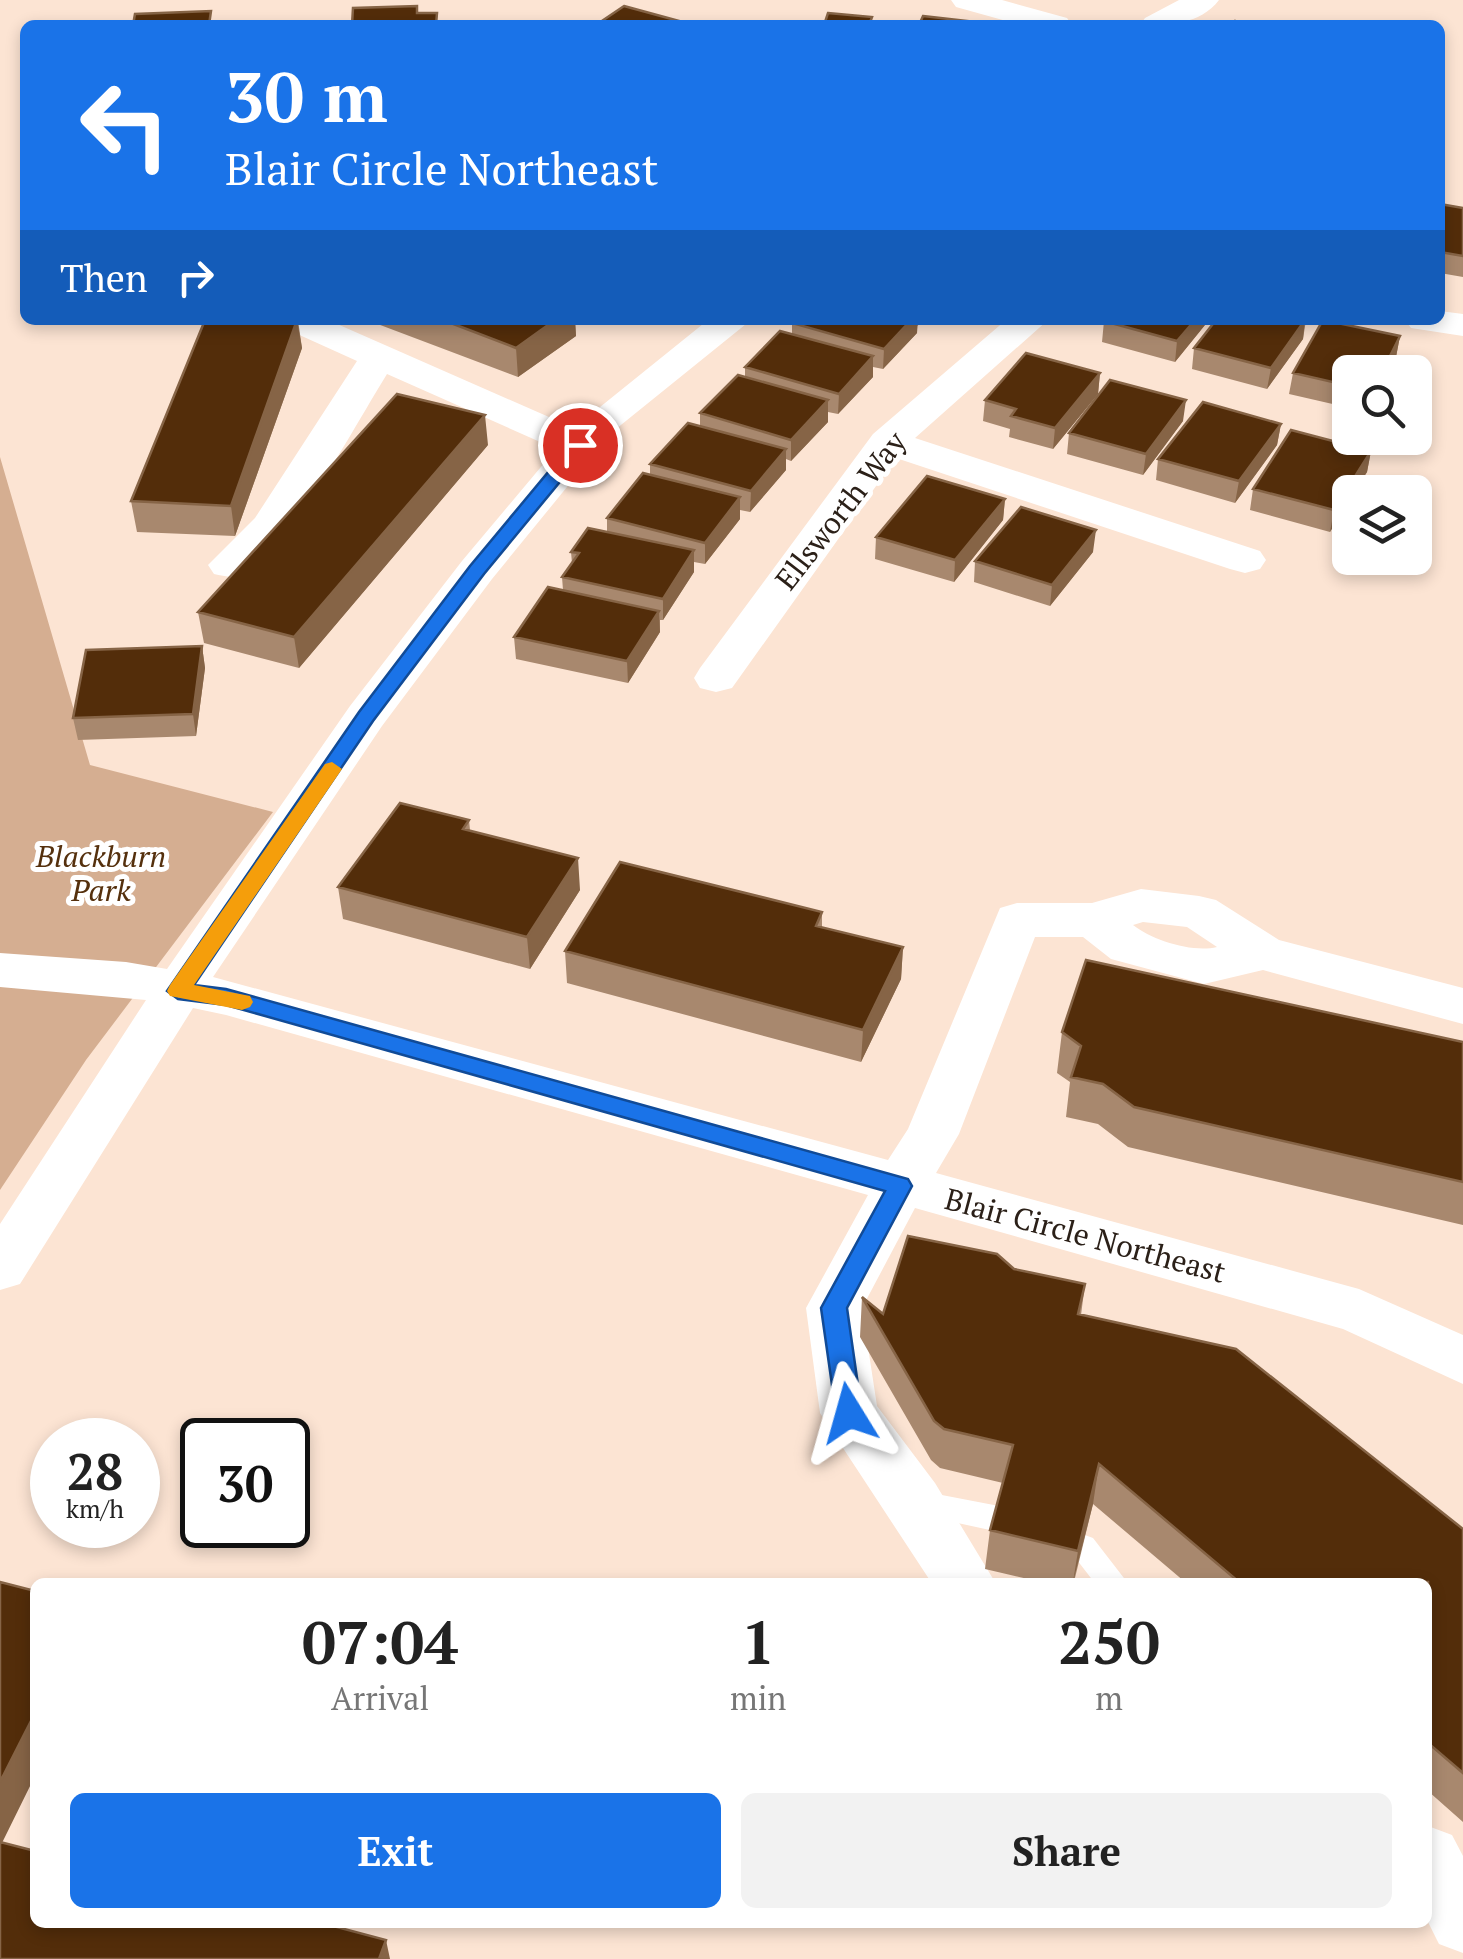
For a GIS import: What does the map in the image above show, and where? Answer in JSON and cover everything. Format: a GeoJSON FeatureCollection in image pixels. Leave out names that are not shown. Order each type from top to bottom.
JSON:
{"type":"FeatureCollection","features":[{"type":"Feature","properties":{"kind":"street"},"geometry":{"type":"LineString","coordinates":[[968,0],[1038,20]]}},
{"type":"Feature","properties":{"kind":"street"},"geometry":{"type":"LineString","coordinates":[[1165,20],[1203,0]]}},
{"type":"Feature","properties":{"kind":"street"},"geometry":{"type":"LineString","coordinates":[[308,325],[580,445]]}},
{"type":"Feature","properties":{"kind":"street"},"geometry":{"type":"LineString","coordinates":[[0,1269],[178,991],[366,716],[477,570],[597,425],[726,325]]}},
{"type":"Feature","properties":{"kind":"street","name":"Ellsworth Way"},"geometry":{"type":"LineString","coordinates":[[716,678],[887,442],[1023,325]]}},
{"type":"Feature","properties":{"kind":"street"},"geometry":{"type":"LineString","coordinates":[[229,564],[271,526],[378,358]]}},
{"type":"Feature","properties":{"kind":"street"},"geometry":{"type":"LineString","coordinates":[[887,442],[1245,560]]}},
{"type":"Feature","properties":{"kind":"street"},"geometry":{"type":"LineString","coordinates":[[962,1578],[914,1501],[849,1413],[834,1308],[933,1134],[1017,920],[1094,920],[1128,947],[1204,967],[1263,953],[1463,1006]]}},
{"type":"Feature","properties":{"kind":"street","name":"Blair Circle Northeast"},"geometry":{"type":"LineString","coordinates":[[0,970],[126,980],[226,997],[1359,1311],[1463,1361]]}},
{"type":"Feature","properties":{"kind":"street"},"geometry":{"type":"LineString","coordinates":[[1432,1864],[1463,1922]]}},
{"type":"Feature","properties":{"kind":"lane"},"geometry":{"type":"LineString","coordinates":[[914,1501],[999,1519]]}},
{"type":"Feature","properties":{"kind":"lane"},"geometry":{"type":"LineString","coordinates":[[1082,1547],[1109,1578]]}},
{"type":"Feature","properties":{"kind":"green space","name":"Blackburn Park"},"geometry":{"type":"Polygon","coordinates":[[[0,457],[90,765],[273,812],[86,1060],[0,1190],[0,457]]]}},
{"type":"Feature","properties":{"kind":"building"},"geometry":{"type":"Polygon","coordinates":[[[417,6],[417,13],[437,13],[436,20],[352,20],[353,8],[417,6]]]}},
{"type":"Feature","properties":{"kind":"building"},"geometry":{"type":"Polygon","coordinates":[[[624,6],[675,20],[603,20],[624,6]]]}},
{"type":"Feature","properties":{"kind":"building"},"geometry":{"type":"Polygon","coordinates":[[[211,11],[210,20],[134,20],[135,14],[211,11]]]}},
{"type":"Feature","properties":{"kind":"building"},"geometry":{"type":"Polygon","coordinates":[[[828,13],[872,17],[871,20],[826,20],[828,13]]]}},
{"type":"Feature","properties":{"kind":"building"},"geometry":{"type":"Polygon","coordinates":[[[923,16],[958,20],[921,20],[923,16]]]}},
{"type":"Feature","properties":{"kind":"building"},"geometry":{"type":"Polygon","coordinates":[[[1445,205],[1463,208],[1463,256],[1445,253],[1445,205]]]}},
{"type":"Feature","properties":{"kind":"building"},"geometry":{"type":"Polygon","coordinates":[[[203,325],[295,325],[231,506],[131,501],[203,325]]]}},
{"type":"Feature","properties":{"kind":"building"},"geometry":{"type":"Polygon","coordinates":[[[456,325],[548,325],[516,348],[456,325]]]}},
{"type":"Feature","properties":{"kind":"building"},"geometry":{"type":"Polygon","coordinates":[[[799,325],[906,325],[884,349],[799,325]]]}},
{"type":"Feature","properties":{"kind":"building"},"geometry":{"type":"Polygon","coordinates":[[[1119,325],[1191,325],[1177,341],[1119,325]]]}},
{"type":"Feature","properties":{"kind":"building"},"geometry":{"type":"Polygon","coordinates":[[[1212,325],[1301,325],[1271,368],[1194,348],[1212,325]]]}},
{"type":"Feature","properties":{"kind":"building"},"geometry":{"type":"Polygon","coordinates":[[[1320,325],[1347,325],[1400,336],[1390,355],[1332,355],[1332,382],[1293,373],[1320,325]]]}},
{"type":"Feature","properties":{"kind":"building"},"geometry":{"type":"Polygon","coordinates":[[[780,331],[873,356],[839,394],[745,367],[780,331]]]}},
{"type":"Feature","properties":{"kind":"building"},"geometry":{"type":"Polygon","coordinates":[[[1026,353],[1100,373],[1055,428],[1011,416],[1016,409],[985,400],[1026,353]]]}},
{"type":"Feature","properties":{"kind":"building"},"geometry":{"type":"Polygon","coordinates":[[[738,375],[828,400],[791,440],[700,413],[738,375]]]}},
{"type":"Feature","properties":{"kind":"building"},"geometry":{"type":"Polygon","coordinates":[[[1110,380],[1186,400],[1146,454],[1069,433],[1110,380]]]}},
{"type":"Feature","properties":{"kind":"building"},"geometry":{"type":"Polygon","coordinates":[[[397,394],[485,415],[294,637],[198,612],[397,394]]]}},
{"type":"Feature","properties":{"kind":"building"},"geometry":{"type":"Polygon","coordinates":[[[1203,402],[1281,424],[1239,481],[1158,459],[1203,402]]]}},
{"type":"Feature","properties":{"kind":"building"},"geometry":{"type":"Polygon","coordinates":[[[688,423],[786,449],[751,491],[650,464],[688,423]]]}},
{"type":"Feature","properties":{"kind":"building"},"geometry":{"type":"Polygon","coordinates":[[[1291,430],[1332,441],[1332,455],[1368,455],[1356,475],[1332,475],[1332,509],[1253,489],[1291,430]]]}},
{"type":"Feature","properties":{"kind":"building"},"geometry":{"type":"Polygon","coordinates":[[[643,473],[740,497],[705,543],[607,518],[643,473]]]}},
{"type":"Feature","properties":{"kind":"building"},"geometry":{"type":"Polygon","coordinates":[[[927,476],[1005,499],[955,560],[876,537],[927,476]]]}},
{"type":"Feature","properties":{"kind":"building"},"geometry":{"type":"Polygon","coordinates":[[[1021,507],[1096,530],[1052,585],[975,561],[1021,507]]]}},
{"type":"Feature","properties":{"kind":"building"},"geometry":{"type":"Polygon","coordinates":[[[588,528],[694,550],[663,599],[562,577],[579,553],[571,552],[588,528]]]}},
{"type":"Feature","properties":{"kind":"building"},"geometry":{"type":"Polygon","coordinates":[[[548,587],[659,611],[627,661],[514,637],[548,587]]]}},
{"type":"Feature","properties":{"kind":"building"},"geometry":{"type":"Polygon","coordinates":[[[202,646],[193,714],[73,718],[86,650],[202,646]]]}},
{"type":"Feature","properties":{"kind":"building"},"geometry":{"type":"Polygon","coordinates":[[[400,803],[469,820],[463,829],[578,858],[527,937],[338,887],[400,803]]]}},
{"type":"Feature","properties":{"kind":"building"},"geometry":{"type":"Polygon","coordinates":[[[620,862],[822,912],[816,926],[903,947],[863,1030],[565,951],[620,862]]]}},
{"type":"Feature","properties":{"kind":"building"},"geometry":{"type":"Polygon","coordinates":[[[1086,960],[1463,1042],[1463,1182],[1134,1107],[1103,1084],[1071,1077],[1081,1046],[1062,1032],[1086,960]]]}},
{"type":"Feature","properties":{"kind":"building"},"geometry":{"type":"Polygon","coordinates":[[[908,1236],[997,1254],[1014,1269],[1085,1284],[1078,1314],[1236,1349],[1463,1529],[1463,1773],[1432,1746],[1432,1578],[1234,1578],[1099,1464],[1078,1551],[990,1530],[1013,1445],[944,1429],[934,1421],[862,1297],[883,1314],[908,1236]]]}},
{"type":"Feature","properties":{"kind":"building"},"geometry":{"type":"Polygon","coordinates":[[[0,1582],[30,1590],[30,1723],[0,1782],[0,1582]]]}},
{"type":"Feature","properties":{"kind":"building"},"geometry":{"type":"Polygon","coordinates":[[[0,1842],[30,1850],[30,1928],[341,1928],[386,1940],[379,1959],[0,1959],[0,1842]]]}},
{"type":"Feature","properties":{"kind":"slow traffic"},"geometry":{"type":"LineString","coordinates":[[242,1002],[178,991],[332,769]]}},
{"type":"Feature","properties":{"kind":"route"},"geometry":{"type":"LineString","coordinates":[[580,445],[477,570],[366,716],[178,991],[226,997],[900,1186],[834,1308],[849,1413]]}}]}
